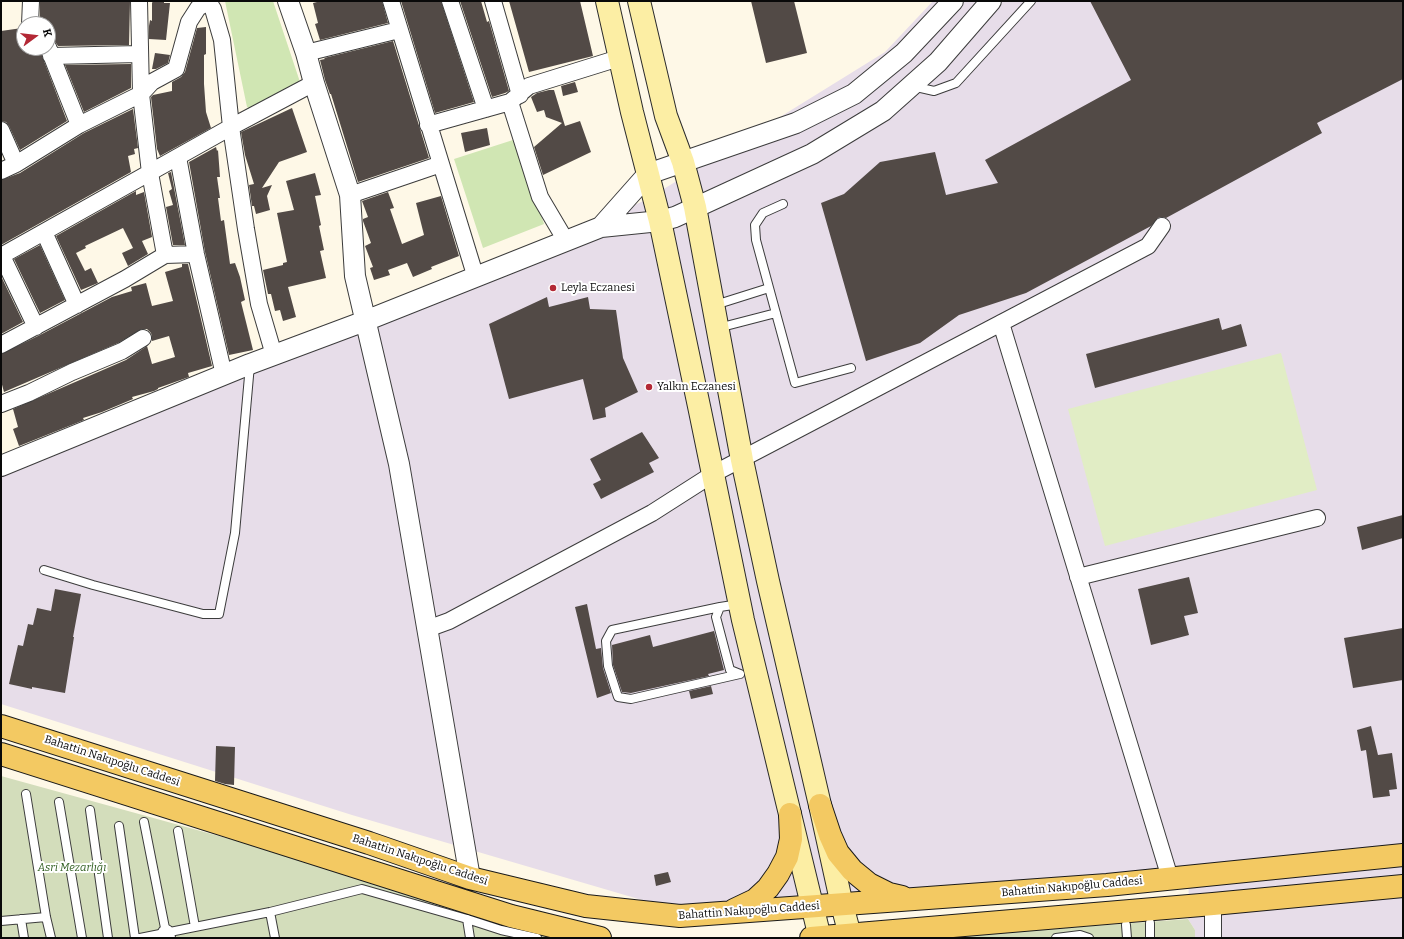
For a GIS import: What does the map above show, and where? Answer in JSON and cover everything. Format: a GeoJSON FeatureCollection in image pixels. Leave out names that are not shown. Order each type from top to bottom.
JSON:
{"type":"FeatureCollection","features":[{"type":"Feature","properties":{"kind":"main road"},"geometry":{"type":"LineString","coordinates":[[607,1],[632,112],[660,221],[713,474],[730,606],[748,674],[790,814],[820,938]]}},
{"type":"Feature","properties":{"kind":"main road"},"geometry":{"type":"LineString","coordinates":[[639,1],[666,116],[683,162],[695,207],[742,460],[768,581],[842,905],[850,934]]}},
{"type":"Feature","properties":{"kind":"main road","name":"Bahattin Nakıpoğlu Caddesi"},"geometry":{"type":"LineString","coordinates":[[1,726],[369,843],[470,878],[586,906],[680,916],[842,905],[1170,878],[1403,855]]}},
{"type":"Feature","properties":{"kind":"main road"},"geometry":{"type":"LineString","coordinates":[[1,754],[511,916],[600,938]]}},
{"type":"Feature","properties":{"kind":"main road"},"geometry":{"type":"LineString","coordinates":[[820,805],[830,836],[838,853],[852,870],[876,888],[890,894],[911,899]]}},
{"type":"Feature","properties":{"kind":"main road"},"geometry":{"type":"LineString","coordinates":[[720,913],[738,909],[755,900],[768,888],[778,874],[787,857],[791,839],[790,814]]}},
{"type":"Feature","properties":{"kind":"main road"},"geometry":{"type":"LineString","coordinates":[[811,938],[1213,904],[1403,886]]}},
{"type":"Feature","properties":{"kind":"street"},"geometry":{"type":"LineString","coordinates":[[30,16],[31,1]]}},
{"type":"Feature","properties":{"kind":"street"},"geometry":{"type":"LineString","coordinates":[[139,1],[141,94],[150,173],[165,255]]}},
{"type":"Feature","properties":{"kind":"street"},"geometry":{"type":"LineString","coordinates":[[288,1],[306,53],[314,83],[350,195],[355,276],[399,464],[470,878]]}},
{"type":"Feature","properties":{"kind":"street"},"geometry":{"type":"LineString","coordinates":[[391,1],[476,278]]}},
{"type":"Feature","properties":{"kind":"street"},"geometry":{"type":"LineString","coordinates":[[450,1],[486,109]]}},
{"type":"Feature","properties":{"kind":"street"},"geometry":{"type":"LineString","coordinates":[[493,1],[515,98],[540,197],[566,241]]}},
{"type":"Feature","properties":{"kind":"street"},"geometry":{"type":"LineString","coordinates":[[601,227],[648,174],[796,123],[854,94],[904,53],[953,1]]}},
{"type":"Feature","properties":{"kind":"street"},"geometry":{"type":"LineString","coordinates":[[1,466],[250,364],[476,278],[601,227],[660,221],[675,217],[812,154],[883,111],[938,62],[991,1]]}},
{"type":"Feature","properties":{"kind":"street"},"geometry":{"type":"LineString","coordinates":[[1,171],[16,164],[78,125],[141,94],[152,82],[176,69],[189,22],[198,8],[208,2],[213,9],[222,40],[231,127],[246,229],[259,304],[274,355]]}},
{"type":"Feature","properties":{"kind":"street"},"geometry":{"type":"LineString","coordinates":[[306,53],[399,30]]}},
{"type":"Feature","properties":{"kind":"street"},"geometry":{"type":"LineString","coordinates":[[56,51],[140,54]]}},
{"type":"Feature","properties":{"kind":"street"},"geometry":{"type":"LineString","coordinates":[[51,56],[78,125]]}},
{"type":"Feature","properties":{"kind":"street"},"geometry":{"type":"LineString","coordinates":[[428,125],[486,109],[515,98],[529,86],[620,58]]}},
{"type":"Feature","properties":{"kind":"street"},"geometry":{"type":"LineString","coordinates":[[36,327],[1,256],[231,127],[314,83]]}},
{"type":"Feature","properties":{"kind":"street"},"geometry":{"type":"LineString","coordinates":[[1,130],[16,164]]}},
{"type":"Feature","properties":{"kind":"street"},"geometry":{"type":"LineString","coordinates":[[178,157],[196,254],[224,375]]}},
{"type":"Feature","properties":{"kind":"street"},"geometry":{"type":"LineString","coordinates":[[350,195],[441,164]]}},
{"type":"Feature","properties":{"kind":"street"},"geometry":{"type":"LineString","coordinates":[[427,629],[449,621],[652,513],[713,474],[1148,246],[1162,226]]}},
{"type":"Feature","properties":{"kind":"street"},"geometry":{"type":"LineString","coordinates":[[44,232],[77,305]]}},
{"type":"Feature","properties":{"kind":"street"},"geometry":{"type":"LineString","coordinates":[[1,345],[125,279],[165,255],[196,254]]}},
{"type":"Feature","properties":{"kind":"street"},"geometry":{"type":"LineString","coordinates":[[1001,323],[1170,878]]}},
{"type":"Feature","properties":{"kind":"street"},"geometry":{"type":"LineString","coordinates":[[1,404],[122,351],[143,338]]}},
{"type":"Feature","properties":{"kind":"street"},"geometry":{"type":"LineString","coordinates":[[1078,577],[1317,518]]}},
{"type":"Feature","properties":{"kind":"street"},"geometry":{"type":"LineString","coordinates":[[1213,904],[1213,938]]}},
{"type":"Feature","properties":{"kind":"lane"},"geometry":{"type":"LineString","coordinates":[[911,86],[934,91],[956,83],[1031,1]]}},
{"type":"Feature","properties":{"kind":"lane"},"geometry":{"type":"LineString","coordinates":[[783,204],[763,213],[755,225],[756,240],[795,383],[850,368]]}},
{"type":"Feature","properties":{"kind":"lane"},"geometry":{"type":"LineString","coordinates":[[713,306],[769,288]]}},
{"type":"Feature","properties":{"kind":"lane"},"geometry":{"type":"LineString","coordinates":[[717,329],[776,313]]}},
{"type":"Feature","properties":{"kind":"lane"},"geometry":{"type":"LineString","coordinates":[[44,570],[93,585],[203,614],[219,614],[235,533],[250,364]]}},
{"type":"Feature","properties":{"kind":"lane"},"geometry":{"type":"LineString","coordinates":[[730,606],[612,630],[606,641],[608,666],[618,697],[631,699],[748,674]]}},
{"type":"Feature","properties":{"kind":"lane"},"geometry":{"type":"LineString","coordinates":[[26,794],[46,917],[51,938]]}},
{"type":"Feature","properties":{"kind":"lane"},"geometry":{"type":"LineString","coordinates":[[59,802],[82,938]]}},
{"type":"Feature","properties":{"kind":"lane"},"geometry":{"type":"LineString","coordinates":[[90,810],[108,938]]}},
{"type":"Feature","properties":{"kind":"lane"},"geometry":{"type":"LineString","coordinates":[[144,822],[167,935]]}},
{"type":"Feature","properties":{"kind":"lane"},"geometry":{"type":"LineString","coordinates":[[119,826],[134,938]]}},
{"type":"Feature","properties":{"kind":"lane"},"geometry":{"type":"LineString","coordinates":[[178,832],[195,927]]}},
{"type":"Feature","properties":{"kind":"lane"},"geometry":{"type":"LineString","coordinates":[[140,938],[167,935],[195,927],[270,912],[362,889],[467,919],[503,934],[537,938]]}},
{"type":"Feature","properties":{"kind":"lane"},"geometry":{"type":"LineString","coordinates":[[270,912],[275,938]]}},
{"type":"Feature","properties":{"kind":"lane"},"geometry":{"type":"LineString","coordinates":[[1,921],[46,917]]}},
{"type":"Feature","properties":{"kind":"lane"},"geometry":{"type":"LineString","coordinates":[[21,919],[24,938]]}},
{"type":"Feature","properties":{"kind":"lane"},"geometry":{"type":"LineString","coordinates":[[467,919],[470,938]]}},
{"type":"Feature","properties":{"kind":"lane"},"geometry":{"type":"LineString","coordinates":[[1150,923],[1150,938]]}},
{"type":"Feature","properties":{"kind":"lane"},"geometry":{"type":"LineString","coordinates":[[1126,925],[1127,938]]}},
{"type":"Feature","properties":{"kind":"lane"},"geometry":{"type":"LineString","coordinates":[[1056,938],[1080,935],[1089,938]]}},
{"type":"Feature","properties":{"kind":"shaded area"},"geometry":{"type":"Polygon","coordinates":[[[933,1],[1403,1],[1403,938],[1195,938],[1195,930],[1188,919],[1189,873],[676,910],[352,815],[1,704],[1,473],[646,200],[885,52],[933,1]]]}},
{"type":"Feature","properties":{"kind":"green space"},"geometry":{"type":"Polygon","coordinates":[[[225,1],[273,1],[300,82],[252,110],[247,107],[225,1]]]}},
{"type":"Feature","properties":{"kind":"green space"},"geometry":{"type":"Polygon","coordinates":[[[516,139],[544,224],[483,248],[454,159],[516,139]]]}},
{"type":"Feature","properties":{"kind":"green space"},"geometry":{"type":"Polygon","coordinates":[[[1281,353],[1317,490],[1105,546],[1068,409],[1281,353]]]}},
{"type":"Feature","properties":{"kind":"green space","name":"Asri Mezarlığı"},"geometry":{"type":"Polygon","coordinates":[[[1,776],[589,938],[1,938],[1,776]]]}},
{"type":"Feature","properties":{"kind":"green space"},"geometry":{"type":"Polygon","coordinates":[[[1188,919],[1195,930],[1195,938],[931,938],[1188,919]]]}},
{"type":"Feature","properties":{"kind":"building"},"geometry":{"type":"Polygon","coordinates":[[[40,1],[130,2],[129,45],[58,46],[56,43],[56,16],[40,16],[40,1]]]}},
{"type":"Feature","properties":{"kind":"building"},"geometry":{"type":"Polygon","coordinates":[[[153,1],[164,1],[164,3],[170,3],[166,40],[149,39],[149,26],[150,20],[152,21],[153,1]]]}},
{"type":"Feature","properties":{"kind":"building"},"geometry":{"type":"Polygon","coordinates":[[[321,1],[382,1],[388,23],[320,40],[315,24],[318,23],[313,3],[321,1]]]}},
{"type":"Feature","properties":{"kind":"building"},"geometry":{"type":"Polygon","coordinates":[[[401,1],[441,1],[474,102],[435,113],[401,1]]]}},
{"type":"Feature","properties":{"kind":"building"},"geometry":{"type":"Polygon","coordinates":[[[460,1],[481,1],[487,22],[489,21],[509,91],[492,97],[460,1]]]}},
{"type":"Feature","properties":{"kind":"building"},"geometry":{"type":"Polygon","coordinates":[[[509,1],[580,1],[593,56],[529,72],[509,1]]]}},
{"type":"Feature","properties":{"kind":"building"},"geometry":{"type":"Polygon","coordinates":[[[751,1],[794,1],[807,53],[766,63],[751,1]]]}},
{"type":"Feature","properties":{"kind":"building"},"geometry":{"type":"Polygon","coordinates":[[[1090,1],[1403,1],[1403,79],[1317,123],[1322,133],[1166,218],[1158,218],[1151,226],[1026,293],[959,315],[920,343],[866,361],[821,203],[844,194],[880,162],[935,152],[946,195],[998,183],[985,160],[1131,80],[1090,1]]]}},
{"type":"Feature","properties":{"kind":"building"},"geometry":{"type":"Polygon","coordinates":[[[206,27],[204,84],[206,112],[211,128],[160,156],[157,149],[151,97],[153,95],[172,91],[172,82],[181,77],[185,72],[197,28],[206,27]]]}},
{"type":"Feature","properties":{"kind":"building"},"geometry":{"type":"Polygon","coordinates":[[[16,29],[16,56],[42,56],[67,121],[20,150],[9,126],[6,122],[1,121],[1,31],[16,29]]]}},
{"type":"Feature","properties":{"kind":"building"},"geometry":{"type":"Polygon","coordinates":[[[393,41],[429,158],[358,182],[320,60],[393,41]]]}},
{"type":"Feature","properties":{"kind":"building"},"geometry":{"type":"Polygon","coordinates":[[[155,53],[170,55],[168,63],[156,69],[152,69],[155,53]]]}},
{"type":"Feature","properties":{"kind":"building"},"geometry":{"type":"Polygon","coordinates":[[[131,64],[131,88],[84,112],[65,65],[131,64]]]}},
{"type":"Feature","properties":{"kind":"building"},"geometry":{"type":"Polygon","coordinates":[[[575,82],[578,92],[563,96],[561,86],[575,82]]]}},
{"type":"Feature","properties":{"kind":"building"},"geometry":{"type":"Polygon","coordinates":[[[554,90],[565,126],[580,121],[591,152],[543,175],[534,147],[562,123],[546,117],[544,110],[537,112],[531,97],[537,93],[554,90]]]}},
{"type":"Feature","properties":{"kind":"building"},"geometry":{"type":"Polygon","coordinates":[[[292,108],[307,152],[279,162],[262,188],[272,185],[267,196],[270,210],[256,214],[254,206],[252,206],[249,185],[254,184],[245,155],[241,132],[292,108]]]}},
{"type":"Feature","properties":{"kind":"building"},"geometry":{"type":"Polygon","coordinates":[[[133,109],[138,148],[134,149],[135,154],[128,156],[131,172],[1,245],[1,180],[20,173],[84,133],[133,109]]]}},
{"type":"Feature","properties":{"kind":"building"},"geometry":{"type":"Polygon","coordinates":[[[487,128],[490,145],[465,152],[461,133],[487,128]]]}},
{"type":"Feature","properties":{"kind":"building"},"geometry":{"type":"Polygon","coordinates":[[[216,147],[217,151],[218,150],[220,177],[217,177],[221,221],[224,220],[230,264],[235,263],[240,277],[245,300],[241,302],[253,350],[229,355],[205,252],[189,162],[216,147]]]}},
{"type":"Feature","properties":{"kind":"building"},"geometry":{"type":"Polygon","coordinates":[[[171,172],[185,245],[173,245],[166,207],[173,205],[169,191],[172,189],[168,173],[171,172]]]}},
{"type":"Feature","properties":{"kind":"building"},"geometry":{"type":"Polygon","coordinates":[[[315,173],[321,195],[315,196],[324,250],[320,251],[326,278],[288,287],[296,317],[283,321],[280,310],[275,311],[271,294],[268,294],[263,270],[283,265],[283,263],[287,262],[277,213],[294,210],[286,181],[315,173]]]}},
{"type":"Feature","properties":{"kind":"building"},"geometry":{"type":"Polygon","coordinates":[[[136,191],[136,195],[144,192],[152,237],[142,241],[148,254],[128,266],[122,253],[133,248],[123,228],[85,246],[86,248],[76,253],[85,271],[91,268],[98,283],[81,290],[56,236],[136,191]]]}},
{"type":"Feature","properties":{"kind":"building"},"geometry":{"type":"Polygon","coordinates":[[[388,192],[394,208],[390,209],[402,244],[424,235],[416,203],[441,196],[459,256],[431,267],[432,269],[413,277],[407,263],[388,270],[390,275],[374,280],[370,268],[373,267],[365,246],[371,243],[363,221],[363,219],[368,217],[362,201],[388,192]]]}},
{"type":"Feature","properties":{"kind":"building"},"geometry":{"type":"Polygon","coordinates":[[[40,245],[65,300],[40,313],[14,259],[40,245]]]}},
{"type":"Feature","properties":{"kind":"building"},"geometry":{"type":"Polygon","coordinates":[[[182,264],[188,264],[212,366],[188,373],[189,377],[158,388],[154,391],[132,397],[133,399],[83,418],[84,420],[19,446],[13,429],[18,427],[13,409],[126,360],[147,346],[152,364],[175,357],[169,336],[152,341],[151,333],[147,329],[142,329],[118,343],[4,392],[1,381],[1,354],[112,297],[132,291],[131,287],[146,283],[152,306],[173,301],[165,272],[182,267],[182,264]]]}},
{"type":"Feature","properties":{"kind":"building"},"geometry":{"type":"Polygon","coordinates":[[[1,276],[23,322],[1,334],[1,276]]]}},
{"type":"Feature","properties":{"kind":"building"},"geometry":{"type":"Polygon","coordinates":[[[547,297],[549,307],[588,297],[590,309],[616,310],[623,358],[638,392],[605,408],[606,417],[593,420],[583,379],[509,399],[489,324],[547,297]]]}},
{"type":"Feature","properties":{"kind":"building"},"geometry":{"type":"Polygon","coordinates":[[[1219,318],[1222,330],[1241,324],[1247,346],[1095,388],[1086,354],[1219,318]]]}},
{"type":"Feature","properties":{"kind":"building"},"geometry":{"type":"Polygon","coordinates":[[[642,432],[659,458],[649,463],[654,472],[601,499],[593,484],[601,480],[590,459],[642,432]]]}},
{"type":"Feature","properties":{"kind":"building"},"geometry":{"type":"Polygon","coordinates":[[[1403,515],[1403,538],[1362,550],[1357,527],[1403,515]]]}},
{"type":"Feature","properties":{"kind":"building"},"geometry":{"type":"Polygon","coordinates":[[[1189,577],[1198,613],[1184,616],[1189,635],[1151,645],[1138,589],[1189,577]]]}},
{"type":"Feature","properties":{"kind":"building"},"geometry":{"type":"Polygon","coordinates":[[[55,589],[81,594],[65,693],[32,687],[32,689],[9,684],[18,645],[23,646],[28,624],[33,625],[37,608],[51,611],[55,589]]]}},
{"type":"Feature","properties":{"kind":"building"},"geometry":{"type":"Polygon","coordinates":[[[587,604],[596,649],[601,648],[603,668],[611,693],[597,698],[575,607],[587,604]]]}},
{"type":"Feature","properties":{"kind":"building"},"geometry":{"type":"Polygon","coordinates":[[[1403,628],[1403,680],[1353,688],[1344,638],[1403,628]]]}},
{"type":"Feature","properties":{"kind":"building"},"geometry":{"type":"Polygon","coordinates":[[[714,631],[724,670],[708,674],[709,676],[631,693],[622,692],[613,665],[612,645],[650,635],[653,647],[714,631]]]}},
{"type":"Feature","properties":{"kind":"building"},"geometry":{"type":"Polygon","coordinates":[[[711,686],[713,694],[691,699],[689,691],[711,686]]]}},
{"type":"Feature","properties":{"kind":"building"},"geometry":{"type":"Polygon","coordinates":[[[1371,726],[1378,755],[1392,753],[1397,789],[1389,790],[1390,796],[1373,798],[1366,750],[1361,751],[1357,730],[1371,726]]]}},
{"type":"Feature","properties":{"kind":"building"},"geometry":{"type":"Polygon","coordinates":[[[216,746],[235,747],[234,785],[215,781],[216,746]]]}},
{"type":"Feature","properties":{"kind":"building"},"geometry":{"type":"Polygon","coordinates":[[[668,872],[671,882],[656,886],[654,875],[668,872]]]}},
{"type":"Feature","properties":{"kind":"place","name":"Leyla Eczanesi"},"geometry":{"type":"Point","coordinates":[553,288]}},
{"type":"Feature","properties":{"kind":"place","name":"Yalkın Eczanesi"},"geometry":{"type":"Point","coordinates":[649,387]}}]}
